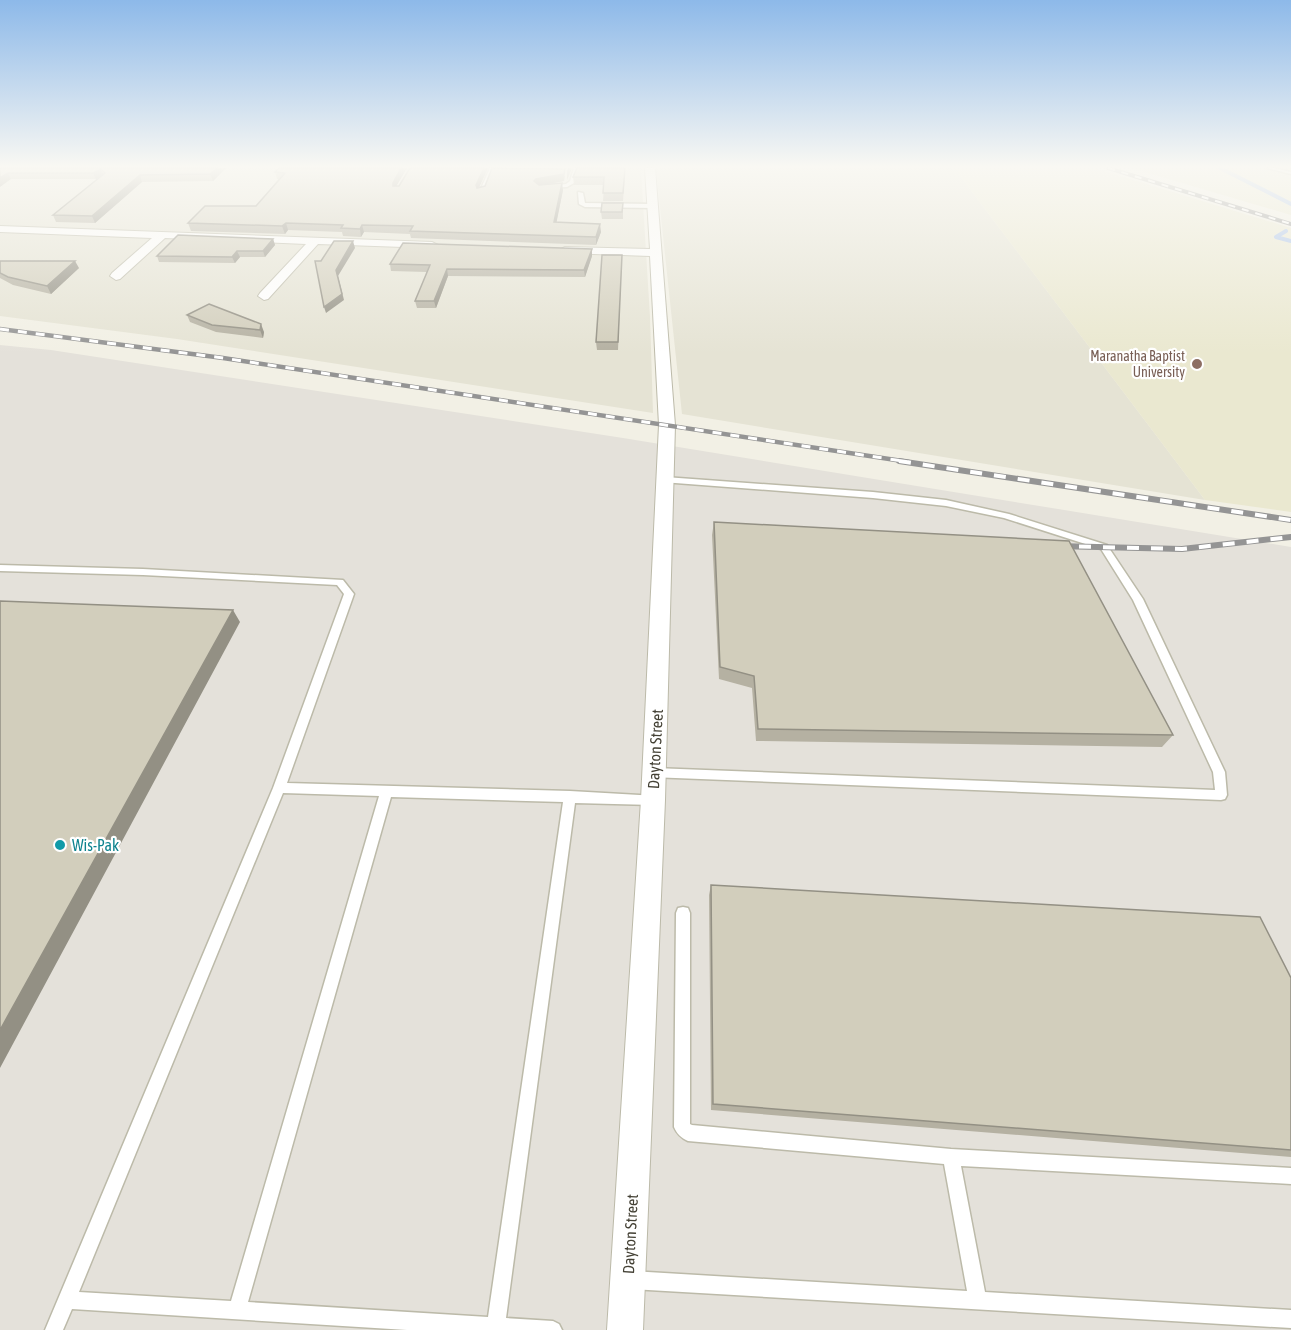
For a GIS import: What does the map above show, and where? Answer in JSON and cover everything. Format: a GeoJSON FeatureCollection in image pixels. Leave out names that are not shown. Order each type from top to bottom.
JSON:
{"type":"FeatureCollection","features":[{"type":"Feature","properties":{"kind":"street"},"geometry":{"type":"LineString","coordinates":[[33,230],[442,245]]}},
{"type":"Feature","properties":{"kind":"street","name":"Dayton Street"},"geometry":{"type":"LineString","coordinates":[[625,1330],[653,800],[667,425],[655,230]]}},
{"type":"Feature","properties":{"kind":"street"},"geometry":{"type":"LineString","coordinates":[[116,276],[162,235]]}},
{"type":"Feature","properties":{"kind":"street"},"geometry":{"type":"LineString","coordinates":[[264,296],[315,241]]}},
{"type":"Feature","properties":{"kind":"street"},"geometry":{"type":"LineString","coordinates":[[557,249],[657,253]]}},
{"type":"Feature","properties":{"kind":"lane"},"geometry":{"type":"LineString","coordinates":[[653,773],[1221,795],[1219,772],[1138,599],[1104,547],[1006,516],[946,503],[873,495],[665,480]]}},
{"type":"Feature","properties":{"kind":"lane"},"geometry":{"type":"LineString","coordinates":[[0,568],[155,572],[340,582],[349,594],[279,788],[54,1330]]}},
{"type":"Feature","properties":{"kind":"lane"},"geometry":{"type":"LineString","coordinates":[[279,788],[653,800]]}},
{"type":"Feature","properties":{"kind":"lane"},"geometry":{"type":"LineString","coordinates":[[237,1310],[386,792]]}},
{"type":"Feature","properties":{"kind":"lane"},"geometry":{"type":"LineString","coordinates":[[496,1327],[570,796]]}},
{"type":"Feature","properties":{"kind":"lane"},"geometry":{"type":"LineString","coordinates":[[683,913],[682,1127],[688,1133],[951,1157],[1291,1176]]}},
{"type":"Feature","properties":{"kind":"lane"},"geometry":{"type":"LineString","coordinates":[[951,1157],[978,1300]]}},
{"type":"Feature","properties":{"kind":"lane"},"geometry":{"type":"LineString","coordinates":[[628,1280],[1291,1319]]}},
{"type":"Feature","properties":{"kind":"lane"},"geometry":{"type":"LineString","coordinates":[[67,1300],[553,1330]]}},
{"type":"Feature","properties":{"kind":"shaded area"},"geometry":{"type":"Polygon","coordinates":[[[0,230],[645,230],[653,413],[177,339],[0,316],[0,230]]]}},
{"type":"Feature","properties":{"kind":"shaded area"},"geometry":{"type":"Polygon","coordinates":[[[662,230],[1001,230],[1205,500],[682,414],[662,230]]]}},
{"type":"Feature","properties":{"kind":"shaded area","name":"Maranatha Baptist University"},"geometry":{"type":"Polygon","coordinates":[[[1001,230],[1291,230],[1291,512],[1205,500],[1001,230]]]}},
{"type":"Feature","properties":{"kind":"shaded area"},"geometry":{"type":"Polygon","coordinates":[[[0,345],[51,350],[623,438],[1291,547],[1291,1330],[0,1330],[0,345]]]}},
{"type":"Feature","properties":{"kind":"building"},"geometry":{"type":"Polygon","coordinates":[[[411,230],[598,230],[596,237],[411,230]]]}},
{"type":"Feature","properties":{"kind":"building"},"geometry":{"type":"Polygon","coordinates":[[[178,235],[273,239],[263,251],[237,251],[232,257],[157,256],[178,235]]]}},
{"type":"Feature","properties":{"kind":"building"},"geometry":{"type":"Polygon","coordinates":[[[334,241],[353,241],[336,270],[342,294],[324,307],[315,261],[321,261],[334,241]]]}},
{"type":"Feature","properties":{"kind":"building"},"geometry":{"type":"Polygon","coordinates":[[[403,243],[592,249],[584,270],[447,269],[434,301],[415,301],[430,265],[390,264],[403,243]]]}},
{"type":"Feature","properties":{"kind":"building"},"geometry":{"type":"Polygon","coordinates":[[[602,255],[622,255],[618,342],[596,342],[602,255]]]}},
{"type":"Feature","properties":{"kind":"building"},"geometry":{"type":"Polygon","coordinates":[[[0,261],[75,261],[47,286],[0,273],[0,261]]]}},
{"type":"Feature","properties":{"kind":"building"},"geometry":{"type":"Polygon","coordinates":[[[209,304],[261,324],[260,330],[212,325],[187,315],[209,304]]]}},
{"type":"Feature","properties":{"kind":"building"},"geometry":{"type":"Polygon","coordinates":[[[714,522],[1069,541],[1173,735],[758,729],[754,676],[720,667],[714,522]]]}},
{"type":"Feature","properties":{"kind":"building","name":"Wis-Pak"},"geometry":{"type":"Polygon","coordinates":[[[0,601],[233,610],[0,1030],[0,601]]]}},
{"type":"Feature","properties":{"kind":"building"},"geometry":{"type":"Polygon","coordinates":[[[711,885],[1260,917],[1291,978],[1291,1150],[713,1104],[711,885]]]}},
{"type":"Feature","properties":{"kind":"waterway"},"geometry":{"type":"LineString","coordinates":[[1286,231],[1276,237],[1291,241]]}},
{"type":"Feature","properties":{"kind":"railway"},"geometry":{"type":"LineString","coordinates":[[0,329],[223,358],[909,462]]}},
{"type":"Feature","properties":{"kind":"railway"},"geometry":{"type":"LineString","coordinates":[[899,461],[1291,520]]}},
{"type":"Feature","properties":{"kind":"railway"},"geometry":{"type":"LineString","coordinates":[[1055,546],[1182,549],[1291,537]]}},
{"type":"Feature","properties":{"kind":"place","name":"Maranatha Baptist University"},"geometry":{"type":"Point","coordinates":[1197,364]}},
{"type":"Feature","properties":{"kind":"place","name":"Wis-Pak"},"geometry":{"type":"Point","coordinates":[60,845]}}]}
